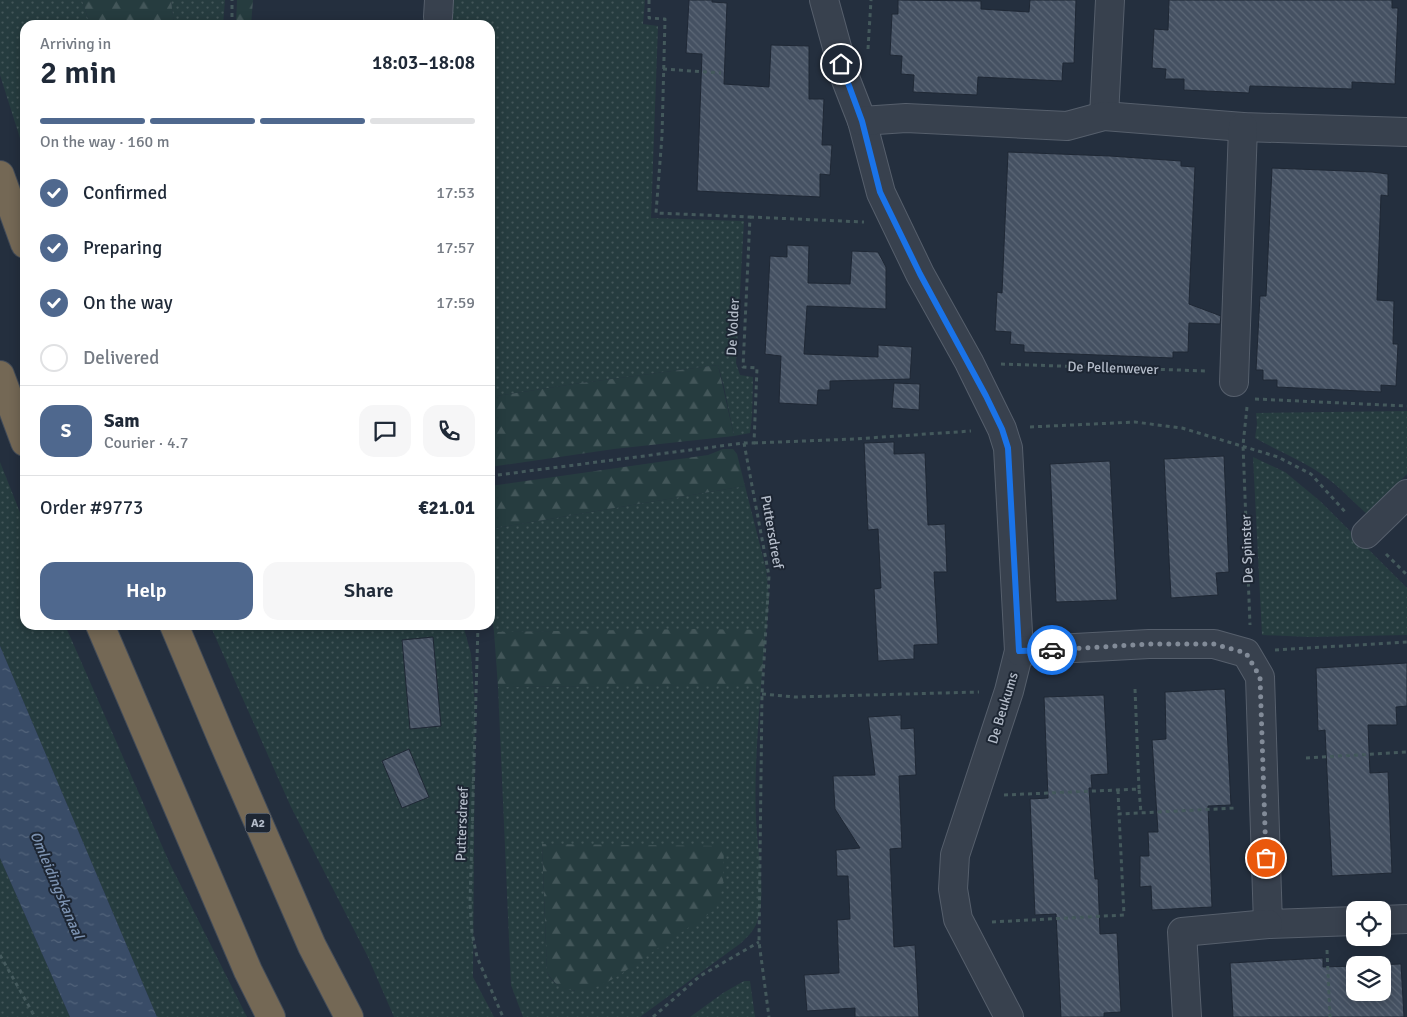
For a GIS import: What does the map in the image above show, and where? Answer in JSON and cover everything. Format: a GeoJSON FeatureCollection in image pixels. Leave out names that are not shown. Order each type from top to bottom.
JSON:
{"type":"FeatureCollection","features":[{"type":"Feature","properties":{"kind":"highway"},"geometry":{"type":"LineString","coordinates":[[0,175],[20,230]]}},
{"type":"Feature","properties":{"kind":"highway"},"geometry":{"type":"LineString","coordinates":[[0,375],[20,429]]}},
{"type":"Feature","properties":{"kind":"highway"},"geometry":{"type":"LineString","coordinates":[[102,630],[248,971],[271,1017]]}},
{"type":"Feature","properties":{"kind":"highway","name":"A2"},"geometry":{"type":"LineString","coordinates":[[176,630],[312,946],[349,1017]]}},
{"type":"Feature","properties":{"kind":"street","name":"De Beukums"},"geometry":{"type":"LineString","coordinates":[[824,0],[846,80],[862,121],[880,192],[920,274],[969,362],[1002,429],[1008,448],[1019,651],[1009,691],[955,855],[953,889],[961,923],[1009,1017]]}},
{"type":"Feature","properties":{"kind":"street"},"geometry":{"type":"LineString","coordinates":[[1104,116],[1110,0]]}},
{"type":"Feature","properties":{"kind":"street"},"geometry":{"type":"LineString","coordinates":[[862,121],[906,118],[1067,126],[1104,116],[1243,127],[1407,132]]}},
{"type":"Feature","properties":{"kind":"street"},"geometry":{"type":"LineString","coordinates":[[1232,384],[1243,127]]}},
{"type":"Feature","properties":{"kind":"street"},"geometry":{"type":"LineString","coordinates":[[1366,534],[1407,494]]}},
{"type":"Feature","properties":{"kind":"street"},"geometry":{"type":"LineString","coordinates":[[1019,651],[1149,644],[1214,644],[1258,652],[1268,924]]}},
{"type":"Feature","properties":{"kind":"street"},"geometry":{"type":"LineString","coordinates":[[1391,920],[1407,919]]}},
{"type":"Feature","properties":{"kind":"street"},"geometry":{"type":"LineString","coordinates":[[1187,1017],[1182,932],[1268,924],[1346,921]]}},
{"type":"Feature","properties":{"kind":"path"},"geometry":{"type":"LineString","coordinates":[[232,0],[232,20]]}},
{"type":"Feature","properties":{"kind":"path"},"geometry":{"type":"LineString","coordinates":[[650,0],[649,18],[665,19],[662,136],[656,213],[894,223]]}},
{"type":"Feature","properties":{"kind":"path"},"geometry":{"type":"LineString","coordinates":[[663,69],[721,73]]}},
{"type":"Feature","properties":{"kind":"path","name":"De Volder"},"geometry":{"type":"LineString","coordinates":[[750,217],[742,367],[757,368],[754,443]]}},
{"type":"Feature","properties":{"kind":"path","name":"De Pellenwever"},"geometry":{"type":"LineString","coordinates":[[969,362],[1232,384],[1407,406]]}},
{"type":"Feature","properties":{"kind":"path","name":"De Spinster"},"geometry":{"type":"LineString","coordinates":[[1232,384],[1243,445],[1250,632],[1258,652]]}},
{"type":"Feature","properties":{"kind":"path"},"geometry":{"type":"LineString","coordinates":[[495,475],[744,443],[854,439],[1136,422],[1182,428],[1243,445],[1278,457],[1312,474],[1366,534],[1407,575]]}},
{"type":"Feature","properties":{"kind":"path","name":"Puttersdreef"},"geometry":{"type":"LineString","coordinates":[[744,443],[769,576],[762,694],[759,942],[769,1017]]}},
{"type":"Feature","properties":{"kind":"path","name":"Puttersdreef"},"geometry":{"type":"LineString","coordinates":[[478,630],[470,903],[472,933],[477,957],[502,1017]]}},
{"type":"Feature","properties":{"kind":"path"},"geometry":{"type":"LineString","coordinates":[[1258,652],[1407,642]]}},
{"type":"Feature","properties":{"kind":"path"},"geometry":{"type":"LineString","coordinates":[[1135,689],[1141,813]]}},
{"type":"Feature","properties":{"kind":"path"},"geometry":{"type":"LineString","coordinates":[[762,694],[795,697],[1009,691]]}},
{"type":"Feature","properties":{"kind":"path"},"geometry":{"type":"LineString","coordinates":[[1306,758],[1407,752]]}},
{"type":"Feature","properties":{"kind":"path"},"geometry":{"type":"LineString","coordinates":[[974,797],[1139,789]]}},
{"type":"Feature","properties":{"kind":"path"},"geometry":{"type":"LineString","coordinates":[[961,923],[1124,915],[1118,790]]}},
{"type":"Feature","properties":{"kind":"path"},"geometry":{"type":"LineString","coordinates":[[1119,814],[1264,807]]}},
{"type":"Feature","properties":{"kind":"path"},"geometry":{"type":"LineString","coordinates":[[1327,940],[1330,1017]]}},
{"type":"Feature","properties":{"kind":"path"},"geometry":{"type":"LineString","coordinates":[[654,1017],[700,976],[759,942]]}},
{"type":"Feature","properties":{"kind":"path"},"geometry":{"type":"LineString","coordinates":[[0,955],[35,1017]]}},
{"type":"Feature","properties":{"kind":"green space"},"geometry":{"type":"Polygon","coordinates":[[[0,0],[82,0],[88,20],[20,20],[20,138],[0,75],[0,0]]]}},
{"type":"Feature","properties":{"kind":"green space"},"geometry":{"type":"Polygon","coordinates":[[[82,0],[171,0],[173,20],[88,20],[82,0]]]}},
{"type":"Feature","properties":{"kind":"green space"},"geometry":{"type":"Polygon","coordinates":[[[171,0],[225,0],[223,20],[173,20],[171,0]]]}},
{"type":"Feature","properties":{"kind":"green space"},"geometry":{"type":"Polygon","coordinates":[[[237,0],[253,0],[251,20],[236,20],[237,0]]]}},
{"type":"Feature","properties":{"kind":"green space"},"geometry":{"type":"Polygon","coordinates":[[[453,0],[645,0],[643,24],[658,26],[651,218],[744,221],[736,363],[740,375],[753,377],[750,433],[734,436],[718,365],[495,396],[495,20],[453,20],[453,0]]]}},
{"type":"Feature","properties":{"kind":"green space"},"geometry":{"type":"Polygon","coordinates":[[[718,365],[734,436],[614,449],[495,466],[495,396],[718,365]]]}},
{"type":"Feature","properties":{"kind":"green space"},"geometry":{"type":"Polygon","coordinates":[[[1407,411],[1407,474],[1367,514],[1326,477],[1304,463],[1255,438],[1256,413],[1407,411]]]}},
{"type":"Feature","properties":{"kind":"green space"},"geometry":{"type":"Polygon","coordinates":[[[723,449],[733,449],[737,454],[745,486],[495,528],[495,485],[708,455],[723,449]]]}},
{"type":"Feature","properties":{"kind":"green space"},"geometry":{"type":"Polygon","coordinates":[[[1253,457],[1285,472],[1320,501],[1407,588],[1407,635],[1309,637],[1262,635],[1253,457]]]}},
{"type":"Feature","properties":{"kind":"green space"},"geometry":{"type":"Polygon","coordinates":[[[0,462],[20,512],[20,630],[67,630],[170,864],[247,1017],[157,1017],[0,646],[0,462]]]}},
{"type":"Feature","properties":{"kind":"green space"},"geometry":{"type":"Polygon","coordinates":[[[745,486],[766,569],[769,598],[766,630],[494,632],[495,528],[745,486]]]}},
{"type":"Feature","properties":{"kind":"green space"},"geometry":{"type":"Polygon","coordinates":[[[693,629],[766,630],[761,685],[498,687],[494,632],[693,629]]]}},
{"type":"Feature","properties":{"kind":"green space"},"geometry":{"type":"Polygon","coordinates":[[[212,630],[464,630],[471,654],[475,706],[473,977],[494,1017],[394,1017],[368,957],[291,807],[212,630]]]}},
{"type":"Feature","properties":{"kind":"green space"},"geometry":{"type":"Polygon","coordinates":[[[761,685],[756,802],[761,899],[757,922],[741,943],[640,1017],[523,1017],[511,985],[498,687],[761,685]],[[542,844],[547,972],[558,985],[575,991],[573,845],[542,844]]]}},
{"type":"Feature","properties":{"kind":"green space"},"geometry":{"type":"Polygon","coordinates":[[[542,844],[724,846],[723,887],[716,909],[625,971],[597,987],[576,991],[570,990],[559,986],[550,978],[547,972],[542,844]]]}},
{"type":"Feature","properties":{"kind":"green space"},"geometry":{"type":"Polygon","coordinates":[[[0,858],[70,1017],[0,1017],[0,858]]]}},
{"type":"Feature","properties":{"kind":"green space"},"geometry":{"type":"Polygon","coordinates":[[[744,981],[750,981],[755,1017],[690,1017],[723,993],[744,981]]]}},
{"type":"Feature","properties":{"kind":"water","name":"Omleidingskanaal"},"geometry":{"type":"Polygon","coordinates":[[[0,646],[157,1017],[70,1017],[0,858],[0,646]]]}},
{"type":"Feature","properties":{"kind":"building"},"geometry":{"type":"Polygon","coordinates":[[[689,0],[712,0],[712,2],[727,3],[724,84],[769,87],[771,45],[809,46],[809,99],[824,99],[822,145],[832,145],[830,175],[820,174],[820,197],[697,191],[702,54],[686,53],[689,0]]]}},
{"type":"Feature","properties":{"kind":"building"},"geometry":{"type":"Polygon","coordinates":[[[898,0],[981,1],[981,9],[1029,12],[1030,0],[1076,0],[1074,63],[1063,63],[1062,81],[978,77],[977,95],[913,92],[914,75],[901,74],[902,56],[890,55],[892,14],[898,14],[898,0]]]}},
{"type":"Feature","properties":{"kind":"building"},"geometry":{"type":"Polygon","coordinates":[[[1169,0],[1392,0],[1392,8],[1398,8],[1395,84],[1352,82],[1352,89],[1250,86],[1249,93],[1184,90],[1184,79],[1165,79],[1166,69],[1152,68],[1154,29],[1168,30],[1169,0]]]}},
{"type":"Feature","properties":{"kind":"building"},"geometry":{"type":"Polygon","coordinates":[[[1008,152],[1181,161],[1181,166],[1195,167],[1189,304],[1221,316],[1220,324],[1189,323],[1188,352],[1173,352],[1173,358],[1024,352],[1024,345],[1010,344],[1011,332],[995,331],[997,292],[1002,293],[1008,152]]]}},
{"type":"Feature","properties":{"kind":"building"},"geometry":{"type":"Polygon","coordinates":[[[1272,168],[1388,174],[1388,196],[1381,195],[1377,300],[1394,301],[1393,344],[1398,344],[1396,386],[1381,385],[1381,392],[1277,387],[1277,380],[1263,380],[1263,370],[1256,370],[1260,296],[1266,296],[1272,168]]]}},
{"type":"Feature","properties":{"kind":"building"},"geometry":{"type":"Polygon","coordinates":[[[787,245],[809,246],[808,283],[850,284],[852,251],[878,252],[886,267],[886,309],[807,306],[804,354],[878,357],[878,345],[912,347],[910,379],[830,381],[830,390],[818,390],[817,405],[779,403],[781,356],[765,354],[770,256],[787,257],[787,245]]]}},
{"type":"Feature","properties":{"kind":"building"},"geometry":{"type":"Polygon","coordinates":[[[894,383],[920,384],[919,410],[892,408],[894,383]]]}},
{"type":"Feature","properties":{"kind":"building"},"geometry":{"type":"Polygon","coordinates":[[[894,442],[894,454],[925,453],[928,525],[945,524],[947,572],[934,572],[938,644],[914,645],[914,659],[878,661],[874,589],[881,588],[878,529],[868,530],[864,443],[894,442]]]}},
{"type":"Feature","properties":{"kind":"building"},"geometry":{"type":"Polygon","coordinates":[[[1224,456],[1229,572],[1216,573],[1218,595],[1171,598],[1164,459],[1224,456]]]}},
{"type":"Feature","properties":{"kind":"building"},"geometry":{"type":"Polygon","coordinates":[[[1110,461],[1117,600],[1056,602],[1050,464],[1110,461]]]}},
{"type":"Feature","properties":{"kind":"building"},"geometry":{"type":"Polygon","coordinates":[[[433,637],[441,726],[410,729],[402,640],[433,637]]]}},
{"type":"Feature","properties":{"kind":"building"},"geometry":{"type":"Polygon","coordinates":[[[1407,663],[1407,706],[1396,707],[1397,725],[1368,725],[1370,773],[1388,772],[1392,873],[1332,876],[1325,730],[1318,731],[1316,668],[1407,663]]]}},
{"type":"Feature","properties":{"kind":"building"},"geometry":{"type":"Polygon","coordinates":[[[1225,689],[1231,805],[1208,806],[1212,907],[1152,910],[1151,886],[1140,887],[1140,856],[1149,856],[1148,832],[1158,832],[1152,740],[1166,739],[1165,692],[1225,689]]]}},
{"type":"Feature","properties":{"kind":"building"},"geometry":{"type":"Polygon","coordinates":[[[1104,695],[1108,774],[1091,775],[1092,788],[1089,788],[1095,879],[1098,879],[1100,934],[1117,933],[1121,1012],[1104,1013],[1104,1017],[1061,1017],[1056,914],[1035,915],[1030,799],[1048,798],[1044,697],[1104,695]]]}},
{"type":"Feature","properties":{"kind":"building"},"geometry":{"type":"Polygon","coordinates":[[[901,715],[901,729],[914,728],[916,775],[899,776],[902,848],[890,849],[894,947],[915,945],[919,1017],[855,1017],[855,1008],[807,1011],[804,975],[839,973],[837,920],[850,919],[848,876],[837,876],[836,850],[860,848],[835,809],[833,776],[875,775],[868,717],[901,715]]]}},
{"type":"Feature","properties":{"kind":"building"},"geometry":{"type":"Polygon","coordinates":[[[409,749],[429,797],[402,808],[382,761],[409,749]]]}},
{"type":"Feature","properties":{"kind":"building"},"geometry":{"type":"Polygon","coordinates":[[[1323,958],[1323,967],[1346,966],[1346,1001],[1391,1001],[1391,964],[1401,964],[1404,1017],[1233,1017],[1230,963],[1323,958]]]}},
{"type":"Feature","properties":{"kind":"way so far"},"geometry":{"type":"LineString","coordinates":[[1052,650],[1149,644],[1214,644],[1246,653],[1260,677],[1266,858]]}},
{"type":"Feature","properties":{"kind":"route"},"geometry":{"type":"LineString","coordinates":[[841,64],[862,121],[880,192],[920,274],[986,396],[1002,429],[1008,448],[1019,651],[1052,650]]}}]}
